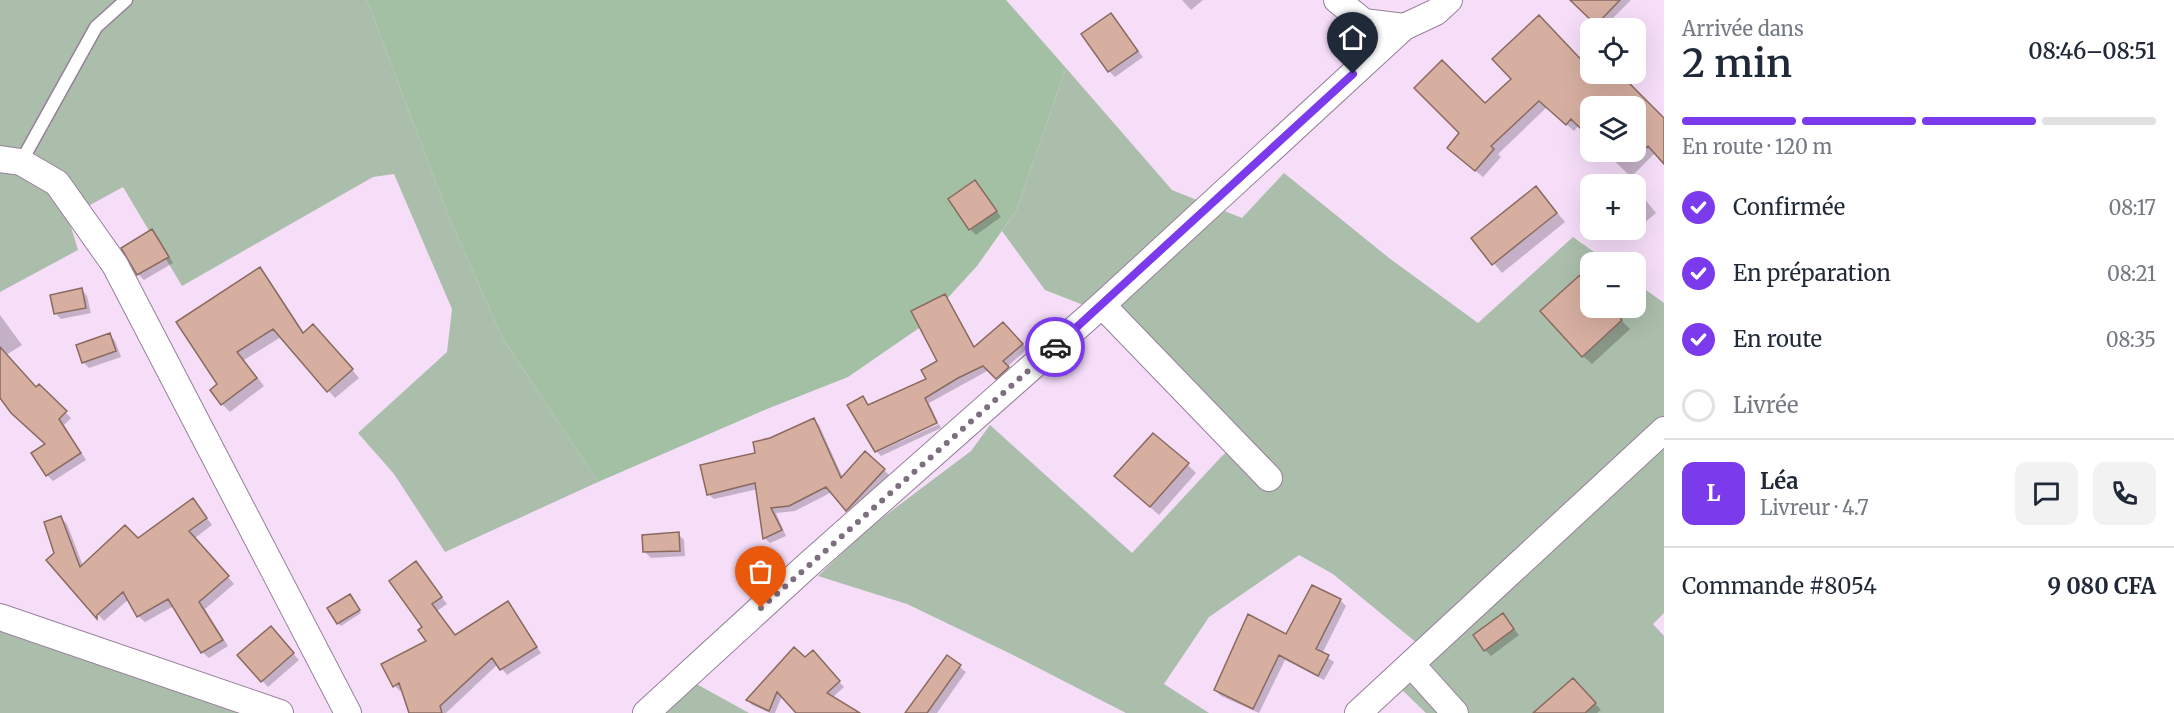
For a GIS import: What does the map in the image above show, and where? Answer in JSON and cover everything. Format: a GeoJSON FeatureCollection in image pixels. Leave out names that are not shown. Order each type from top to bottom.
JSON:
{"type":"FeatureCollection","features":[{"type":"Feature","properties":{"kind":"street"},"geometry":{"type":"LineString","coordinates":[[1337,0],[1364,22],[1404,27]]}},
{"type":"Feature","properties":{"kind":"street"},"geometry":{"type":"LineString","coordinates":[[646,713],[810,563],[1102,305],[1404,27],[1436,12],[1449,0]]}},
{"type":"Feature","properties":{"kind":"street"},"geometry":{"type":"LineString","coordinates":[[11,161],[57,183],[115,265],[348,713]]}},
{"type":"Feature","properties":{"kind":"street"},"geometry":{"type":"LineString","coordinates":[[1102,305],[1269,478]]}},
{"type":"Feature","properties":{"kind":"street"},"geometry":{"type":"LineString","coordinates":[[1358,713],[1664,430]]}},
{"type":"Feature","properties":{"kind":"street"},"geometry":{"type":"LineString","coordinates":[[0,616],[280,713]]}},
{"type":"Feature","properties":{"kind":"street"},"geometry":{"type":"LineString","coordinates":[[1411,664],[1455,713]]}},
{"type":"Feature","properties":{"kind":"lane"},"geometry":{"type":"LineString","coordinates":[[11,161],[96,27],[126,0]]}},
{"type":"Feature","properties":{"kind":"green space"},"geometry":{"type":"Polygon","coordinates":[[[0,0],[367,0],[449,217],[503,339],[598,482],[445,552],[394,474],[358,433],[447,352],[452,309],[394,174],[373,177],[182,286],[123,187],[68,217],[78,250],[0,292],[0,0]]]}},
{"type":"Feature","properties":{"kind":"green space"},"geometry":{"type":"Polygon","coordinates":[[[367,0],[1006,0],[1066,68],[1016,211],[977,266],[922,326],[848,377],[767,409],[598,482],[503,339],[449,217],[367,0]]]}},
{"type":"Feature","properties":{"kind":"green space"},"geometry":{"type":"Polygon","coordinates":[[[1066,68],[1172,190],[1242,218],[1284,173],[1389,258],[1478,323],[1573,237],[1594,252],[1580,252],[1580,318],[1646,318],[1646,290],[1664,303],[1664,613],[1653,624],[1664,636],[1664,713],[1426,713],[1398,686],[1429,653],[1333,574],[1299,555],[1209,617],[1164,684],[1209,713],[1126,713],[907,604],[818,576],[870,527],[971,451],[990,425],[1132,553],[1221,457],[1238,442],[1086,306],[1045,290],[1002,231],[1016,211],[1066,68]]]}},
{"type":"Feature","properties":{"kind":"green space"},"geometry":{"type":"Polygon","coordinates":[[[0,616],[274,713],[0,713],[0,616]]]}},
{"type":"Feature","properties":{"kind":"green space"},"geometry":{"type":"Polygon","coordinates":[[[691,681],[749,713],[651,713],[691,681]]]}},
{"type":"Feature","properties":{"kind":"building"},"geometry":{"type":"Polygon","coordinates":[[[1570,0],[1620,0],[1603,18],[1589,18],[1570,0]]]}},
{"type":"Feature","properties":{"kind":"building"},"geometry":{"type":"Polygon","coordinates":[[[1111,13],[1138,51],[1108,72],[1081,34],[1111,13]]]}},
{"type":"Feature","properties":{"kind":"building"},"geometry":{"type":"Polygon","coordinates":[[[1539,15],[1580,58],[1580,84],[1630,84],[1642,96],[1580,96],[1580,128],[1571,119],[1566,125],[1539,101],[1491,146],[1494,149],[1475,171],[1447,148],[1459,133],[1414,88],[1442,60],[1485,103],[1511,79],[1492,59],[1539,15]]]}},
{"type":"Feature","properties":{"kind":"building"},"geometry":{"type":"Polygon","coordinates":[[[1646,100],[1664,118],[1664,164],[1648,146],[1646,148],[1646,100]]]}},
{"type":"Feature","properties":{"kind":"building"},"geometry":{"type":"Polygon","coordinates":[[[975,180],[997,211],[969,230],[948,199],[975,180]]]}},
{"type":"Feature","properties":{"kind":"building"},"geometry":{"type":"Polygon","coordinates":[[[1536,186],[1557,213],[1492,265],[1471,238],[1536,186]]]}},
{"type":"Feature","properties":{"kind":"building"},"geometry":{"type":"Polygon","coordinates":[[[152,229],[169,257],[137,275],[121,248],[152,229]]]}},
{"type":"Feature","properties":{"kind":"building"},"geometry":{"type":"Polygon","coordinates":[[[260,267],[303,333],[313,324],[353,369],[327,392],[273,329],[237,352],[257,378],[221,405],[210,390],[217,384],[176,322],[260,267]]]}},
{"type":"Feature","properties":{"kind":"building"},"geometry":{"type":"Polygon","coordinates":[[[1580,275],[1580,318],[1620,318],[1622,320],[1582,357],[1540,311],[1580,275]]]}},
{"type":"Feature","properties":{"kind":"building"},"geometry":{"type":"Polygon","coordinates":[[[82,288],[86,308],[54,314],[50,295],[82,288]]]}},
{"type":"Feature","properties":{"kind":"building"},"geometry":{"type":"Polygon","coordinates":[[[945,294],[974,347],[1003,322],[1023,344],[1003,361],[1009,367],[996,379],[983,366],[925,398],[937,423],[875,452],[847,405],[863,396],[868,405],[926,379],[921,370],[937,361],[911,311],[945,294]]]}},
{"type":"Feature","properties":{"kind":"building"},"geometry":{"type":"Polygon","coordinates":[[[110,333],[116,351],[82,363],[76,345],[110,333]]]}},
{"type":"Feature","properties":{"kind":"building"},"geometry":{"type":"Polygon","coordinates":[[[0,347],[36,387],[39,384],[67,411],[59,419],[81,453],[46,476],[31,453],[45,444],[11,413],[0,398],[0,347]]]}},
{"type":"Feature","properties":{"kind":"building"},"geometry":{"type":"Polygon","coordinates":[[[814,418],[841,478],[865,451],[885,469],[846,511],[826,487],[789,506],[771,508],[782,530],[763,539],[755,483],[707,495],[700,465],[755,453],[753,442],[770,438],[814,418]]]}},
{"type":"Feature","properties":{"kind":"building"},"geometry":{"type":"Polygon","coordinates":[[[1153,433],[1189,463],[1150,507],[1114,476],[1153,433]]]}},
{"type":"Feature","properties":{"kind":"building"},"geometry":{"type":"Polygon","coordinates":[[[193,498],[207,518],[189,531],[229,576],[199,602],[223,640],[201,653],[168,599],[137,617],[123,592],[97,615],[97,619],[46,560],[54,553],[44,522],[61,516],[80,567],[125,525],[138,538],[193,498]]]}},
{"type":"Feature","properties":{"kind":"building"},"geometry":{"type":"Polygon","coordinates":[[[679,532],[680,551],[643,552],[642,535],[679,532]]]}},
{"type":"Feature","properties":{"kind":"building"},"geometry":{"type":"Polygon","coordinates":[[[416,561],[442,597],[432,604],[455,635],[508,601],[537,647],[500,670],[492,658],[440,706],[442,713],[409,713],[399,683],[393,687],[381,664],[426,641],[418,630],[422,627],[389,581],[416,561]]]}},
{"type":"Feature","properties":{"kind":"building"},"geometry":{"type":"Polygon","coordinates":[[[1312,585],[1341,599],[1316,649],[1329,655],[1318,676],[1279,655],[1253,709],[1214,690],[1248,614],[1286,634],[1312,585]]]}},
{"type":"Feature","properties":{"kind":"building"},"geometry":{"type":"Polygon","coordinates":[[[350,594],[360,610],[337,624],[327,608],[350,594]]]}},
{"type":"Feature","properties":{"kind":"building"},"geometry":{"type":"Polygon","coordinates":[[[1503,613],[1514,629],[1484,651],[1473,635],[1503,613]]]}},
{"type":"Feature","properties":{"kind":"building"},"geometry":{"type":"Polygon","coordinates":[[[271,626],[294,653],[261,682],[237,655],[271,626]]]}},
{"type":"Feature","properties":{"kind":"building"},"geometry":{"type":"Polygon","coordinates":[[[794,647],[805,657],[813,650],[840,681],[827,693],[860,713],[796,713],[777,692],[769,711],[746,700],[794,647]]]}},
{"type":"Feature","properties":{"kind":"building"},"geometry":{"type":"Polygon","coordinates":[[[947,655],[961,665],[927,713],[905,713],[947,655]]]}},
{"type":"Feature","properties":{"kind":"building"},"geometry":{"type":"Polygon","coordinates":[[[1573,678],[1596,703],[1585,713],[1533,713],[1573,678]]]}},
{"type":"Feature","properties":{"kind":"way so far"},"geometry":{"type":"LineString","coordinates":[[761,608],[1055,347]]}},
{"type":"Feature","properties":{"kind":"route"},"geometry":{"type":"LineString","coordinates":[[1055,347],[1353,74]]}}]}
